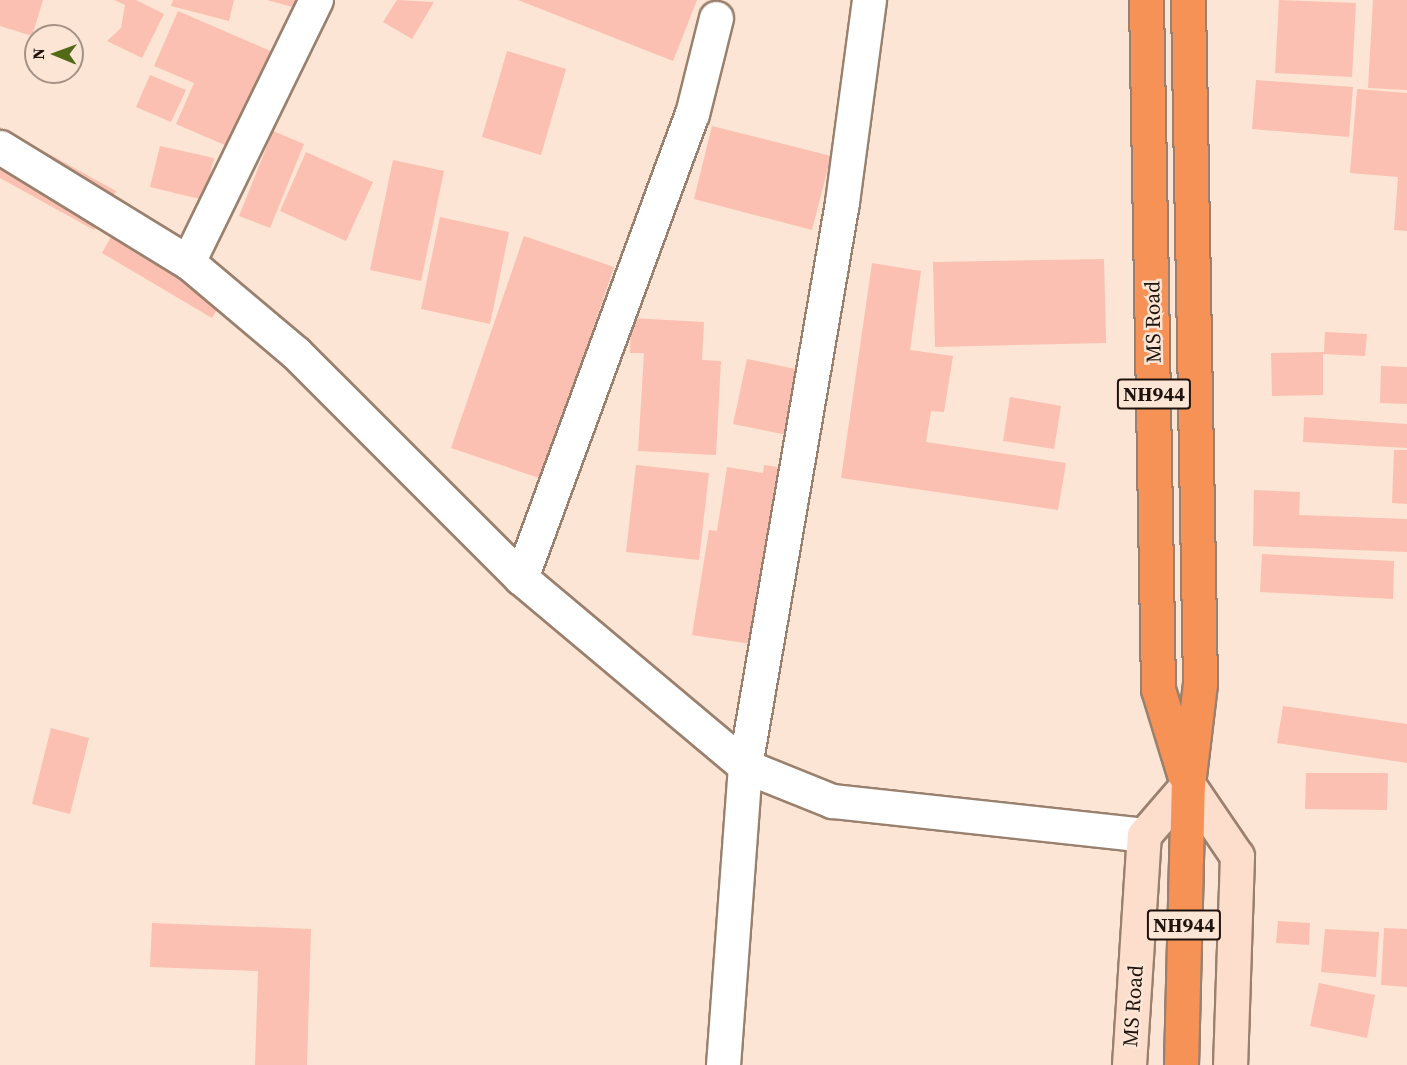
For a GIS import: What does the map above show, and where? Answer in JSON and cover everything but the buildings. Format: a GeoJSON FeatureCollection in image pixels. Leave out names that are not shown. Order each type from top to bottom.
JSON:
{"type":"FeatureCollection","features":[{"type":"Feature","properties":{"kind":"highway","name":"MS Road"},"geometry":{"type":"LineString","coordinates":[[1146,0],[1158,689],[1188,784]]}},
{"type":"Feature","properties":{"kind":"highway","name":"MS Road"},"geometry":{"type":"LineString","coordinates":[[1188,0],[1200,683],[1188,784]]}},
{"type":"Feature","properties":{"kind":"highway","name":"NH944"},"geometry":{"type":"LineString","coordinates":[[1181,1065],[1188,784]]}},
{"type":"Feature","properties":{"kind":"street"},"geometry":{"type":"LineString","coordinates":[[188,262],[316,0]]}},
{"type":"Feature","properties":{"kind":"street"},"geometry":{"type":"LineString","coordinates":[[723,1065],[745,766],[842,202],[869,0]]}},
{"type":"Feature","properties":{"kind":"street"},"geometry":{"type":"LineString","coordinates":[[520,578],[692,114],[716,18]]}},
{"type":"Feature","properties":{"kind":"street"},"geometry":{"type":"LineString","coordinates":[[0,147],[188,262],[296,353],[520,578],[745,766],[832,801],[1144,835],[1188,784]]}},
{"type":"Feature","properties":{"kind":"street","name":"MS Road"},"geometry":{"type":"LineString","coordinates":[[1188,784],[1237,856],[1230,1065]]}},
{"type":"Feature","properties":{"kind":"street","name":"MS Road"},"geometry":{"type":"LineString","coordinates":[[1129,1065],[1144,835]]}}]}
